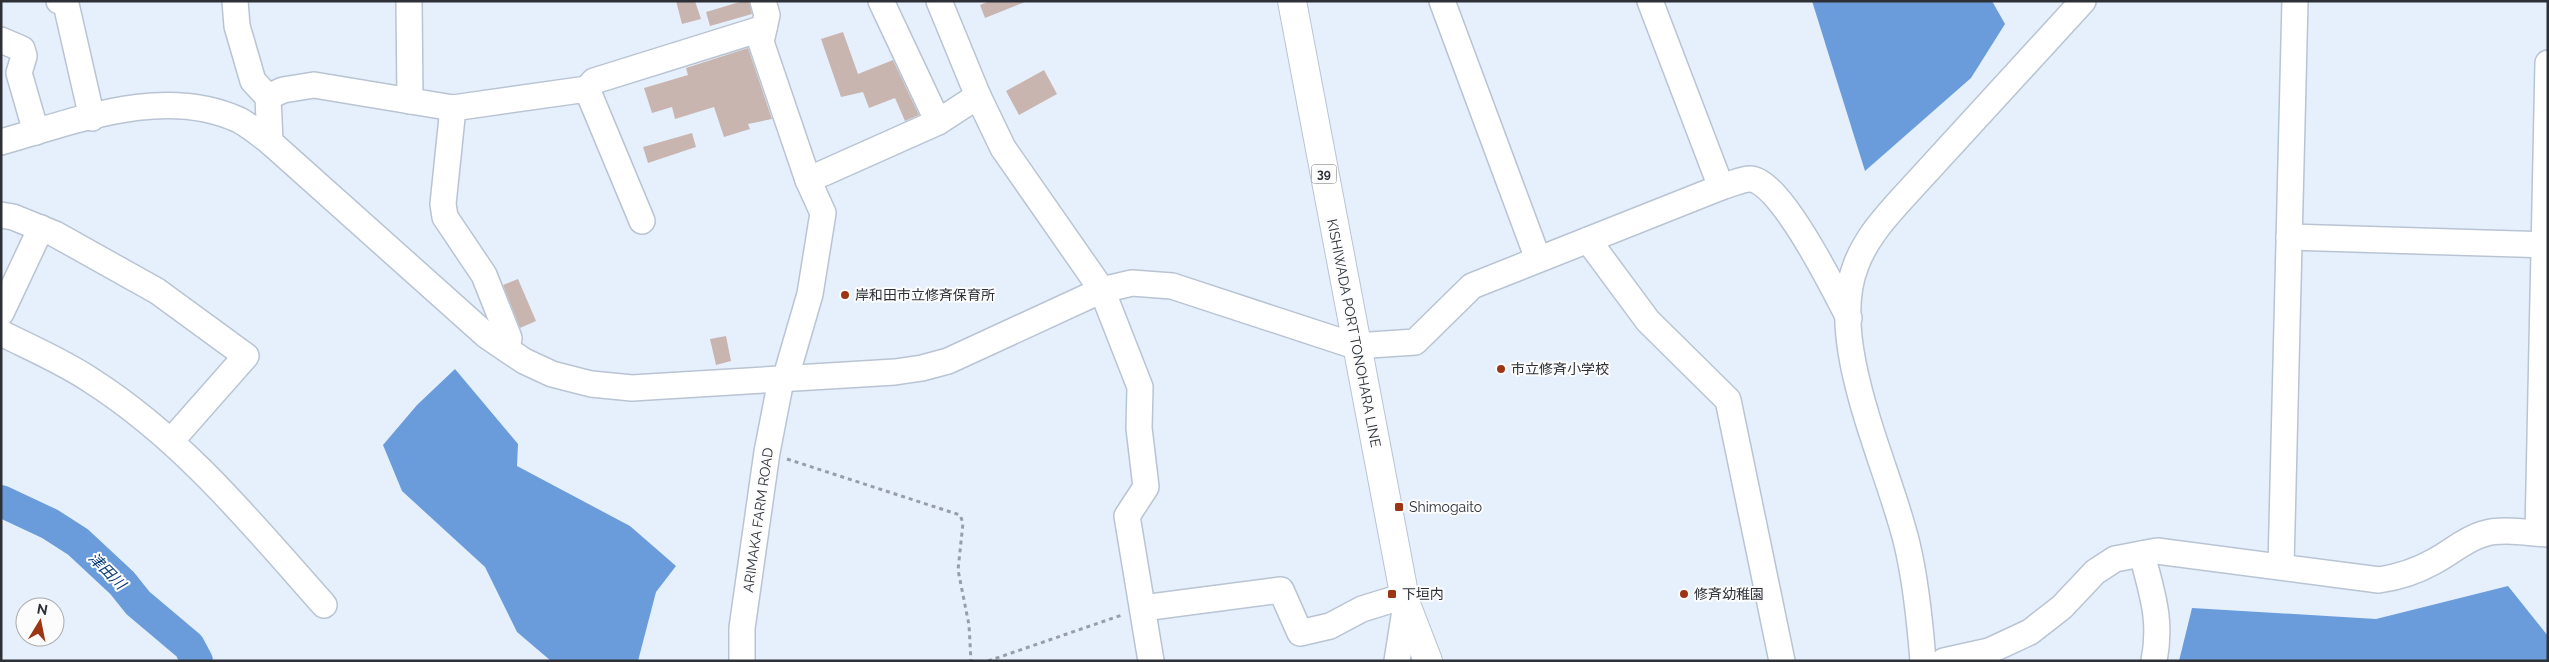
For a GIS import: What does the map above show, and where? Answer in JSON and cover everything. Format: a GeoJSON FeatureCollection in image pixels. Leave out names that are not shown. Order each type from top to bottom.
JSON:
{"type":"FeatureCollection","features":[{"type":"Feature","properties":{"kind":"main road","name":"KISHIWADA PORT TONOHARA LINE"},"geometry":{"type":"LineString","coordinates":[[1292,1],[1405,600],[1428,661]]}},
{"type":"Feature","properties":{"kind":"street"},"geometry":{"type":"LineString","coordinates":[[60,1],[66,4],[92,118]]}},
{"type":"Feature","properties":{"kind":"street"},"geometry":{"type":"LineString","coordinates":[[235,1],[237,26],[253,80],[268,97],[270,142]]}},
{"type":"Feature","properties":{"kind":"street"},"geometry":{"type":"LineString","coordinates":[[410,1],[410,101]]}},
{"type":"Feature","properties":{"kind":"street","name":"ARIMAKA FARM ROAD"},"geometry":{"type":"LineString","coordinates":[[742,661],[742,628],[767,452],[783,380],[810,294],[823,214],[808,180],[761,42],[766,15],[763,1]]}},
{"type":"Feature","properties":{"kind":"street"},"geometry":{"type":"LineString","coordinates":[[881,1],[938,122]]}},
{"type":"Feature","properties":{"kind":"street"},"geometry":{"type":"LineString","coordinates":[[939,1],[978,96],[1003,148],[1102,290],[1140,386],[1139,428],[1146,487],[1127,516],[1151,661]]}},
{"type":"Feature","properties":{"kind":"street"},"geometry":{"type":"LineString","coordinates":[[1442,1],[1538,259]]}},
{"type":"Feature","properties":{"kind":"street"},"geometry":{"type":"LineString","coordinates":[[1650,1],[1721,187]]}},
{"type":"Feature","properties":{"kind":"street"},"geometry":{"type":"LineString","coordinates":[[1923,661],[1920,622],[1907,544],[1857,383],[1849,339],[1849,299],[1855,266],[1871,234],[2083,1]]}},
{"type":"Feature","properties":{"kind":"street"},"geometry":{"type":"LineString","coordinates":[[2281,566],[2295,1]]}},
{"type":"Feature","properties":{"kind":"street"},"geometry":{"type":"LineString","coordinates":[[268,97],[283,90],[314,85],[452,108],[587,89],[594,82],[764,28]]}},
{"type":"Feature","properties":{"kind":"street"},"geometry":{"type":"LineString","coordinates":[[1,40],[22,49],[24,56],[10,75],[36,132]]}},
{"type":"Feature","properties":{"kind":"street"},"geometry":{"type":"LineString","coordinates":[[1944,661],[1989,651],[2030,632],[2062,607],[2095,572],[2115,558],[2157,551],[2186,553],[2379,580],[2404,576],[2435,562],[2461,543],[2484,533],[2543,534],[2548,63]]}},
{"type":"Feature","properties":{"kind":"street"},"geometry":{"type":"LineString","coordinates":[[587,89],[642,221]]}},
{"type":"Feature","properties":{"kind":"street"},"geometry":{"type":"LineString","coordinates":[[808,180],[938,122],[978,96]]}},
{"type":"Feature","properties":{"kind":"street"},"geometry":{"type":"LineString","coordinates":[[1,142],[134,108],[170,104],[203,109],[240,121],[270,142],[487,336],[524,361],[552,374],[591,384],[632,388],[783,380],[922,368],[948,360],[1102,290],[1132,283],[1172,286],[1356,346],[1415,342],[1472,286],[1721,187],[1751,178],[1764,184],[1808,239],[1849,318]]}},
{"type":"Feature","properties":{"kind":"street"},"geometry":{"type":"LineString","coordinates":[[452,108],[443,204],[445,217],[484,275],[509,338],[507,349]]}},
{"type":"Feature","properties":{"kind":"street"},"geometry":{"type":"LineString","coordinates":[[1,215],[41,228],[157,291],[246,356],[171,441]]}},
{"type":"Feature","properties":{"kind":"street"},"geometry":{"type":"LineString","coordinates":[[1,313],[41,228]]}},
{"type":"Feature","properties":{"kind":"street"},"geometry":{"type":"LineString","coordinates":[[2289,237],[2546,245]]}},
{"type":"Feature","properties":{"kind":"street"},"geometry":{"type":"LineString","coordinates":[[1588,240],[1648,321],[1728,400],[1782,661]]}},
{"type":"Feature","properties":{"kind":"street"},"geometry":{"type":"LineString","coordinates":[[1,333],[92,380],[192,458],[324,605]]}},
{"type":"Feature","properties":{"kind":"street"},"geometry":{"type":"LineString","coordinates":[[2142,554],[2157,614],[2159,636],[2154,661]]}},
{"type":"Feature","properties":{"kind":"street"},"geometry":{"type":"LineString","coordinates":[[1142,608],[1281,590],[1300,633],[1330,626],[1362,609],[1405,600],[1397,661]]}},
{"type":"Feature","properties":{"kind":"path"},"geometry":{"type":"LineString","coordinates":[[767,452],[960,515],[963,523],[958,570],[969,625],[971,661]]}},
{"type":"Feature","properties":{"kind":"path"},"geometry":{"type":"LineString","coordinates":[[988,661],[1142,608]]}},
{"type":"Feature","properties":{"kind":"water"},"geometry":{"type":"Polygon","coordinates":[[[1812,1],[1992,1],[2005,24],[1971,78],[1865,171],[1812,1]]]}},
{"type":"Feature","properties":{"kind":"water"},"geometry":{"type":"Polygon","coordinates":[[[455,369],[518,444],[517,466],[630,526],[676,566],[656,592],[638,661],[551,661],[517,632],[485,567],[402,491],[383,445],[417,405],[455,369]]]}},
{"type":"Feature","properties":{"kind":"water"},"geometry":{"type":"Polygon","coordinates":[[[2508,586],[2548,636],[2548,661],[2179,661],[2192,608],[2376,619],[2508,586]]]}},
{"type":"Feature","properties":{"kind":"building"},"geometry":{"type":"Polygon","coordinates":[[[676,1],[695,1],[701,19],[682,24],[676,1]]]}},
{"type":"Feature","properties":{"kind":"building"},"geometry":{"type":"Polygon","coordinates":[[[749,1],[752,14],[710,26],[706,12],[749,1]]]}},
{"type":"Feature","properties":{"kind":"building"},"geometry":{"type":"Polygon","coordinates":[[[990,1],[1025,2],[985,18],[980,5],[990,1]]]}},
{"type":"Feature","properties":{"kind":"building"},"geometry":{"type":"Polygon","coordinates":[[[843,32],[858,74],[893,60],[919,115],[905,121],[895,98],[869,108],[863,92],[841,97],[821,39],[843,32]]]}},
{"type":"Feature","properties":{"kind":"building"},"geometry":{"type":"Polygon","coordinates":[[[748,48],[772,119],[748,124],[750,129],[724,137],[714,107],[675,119],[672,107],[652,113],[644,88],[688,75],[686,68],[748,48]]]}},
{"type":"Feature","properties":{"kind":"building"},"geometry":{"type":"Polygon","coordinates":[[[1044,70],[1057,94],[1019,115],[1006,91],[1044,70]]]}},
{"type":"Feature","properties":{"kind":"building"},"geometry":{"type":"Polygon","coordinates":[[[692,133],[696,147],[648,163],[643,147],[692,133]]]}},
{"type":"Feature","properties":{"kind":"building"},"geometry":{"type":"Polygon","coordinates":[[[518,279],[536,321],[520,328],[503,285],[518,279]]]}},
{"type":"Feature","properties":{"kind":"building"},"geometry":{"type":"Polygon","coordinates":[[[726,336],[731,361],[716,365],[710,339],[726,336]]]}},
{"type":"Feature","properties":{"kind":"waterway","name":"津田川"},"geometry":{"type":"LineString","coordinates":[[1,501],[50,524],[78,542],[122,583],[138,603],[189,646],[197,661]]}},
{"type":"Feature","properties":{"kind":"place","name":"岸和田市立修斉保育所"},"geometry":{"type":"Point","coordinates":[845,295]}},
{"type":"Feature","properties":{"kind":"place","name":"市立修斉小学校"},"geometry":{"type":"Point","coordinates":[1501,369]}},
{"type":"Feature","properties":{"kind":"place","name":"Shimogaito"},"geometry":{"type":"Point","coordinates":[1399,507]}},
{"type":"Feature","properties":{"kind":"place","name":"下垣内"},"geometry":{"type":"Point","coordinates":[1392,594]}},
{"type":"Feature","properties":{"kind":"place","name":"修斉幼稚園"},"geometry":{"type":"Point","coordinates":[1684,594]}}]}
